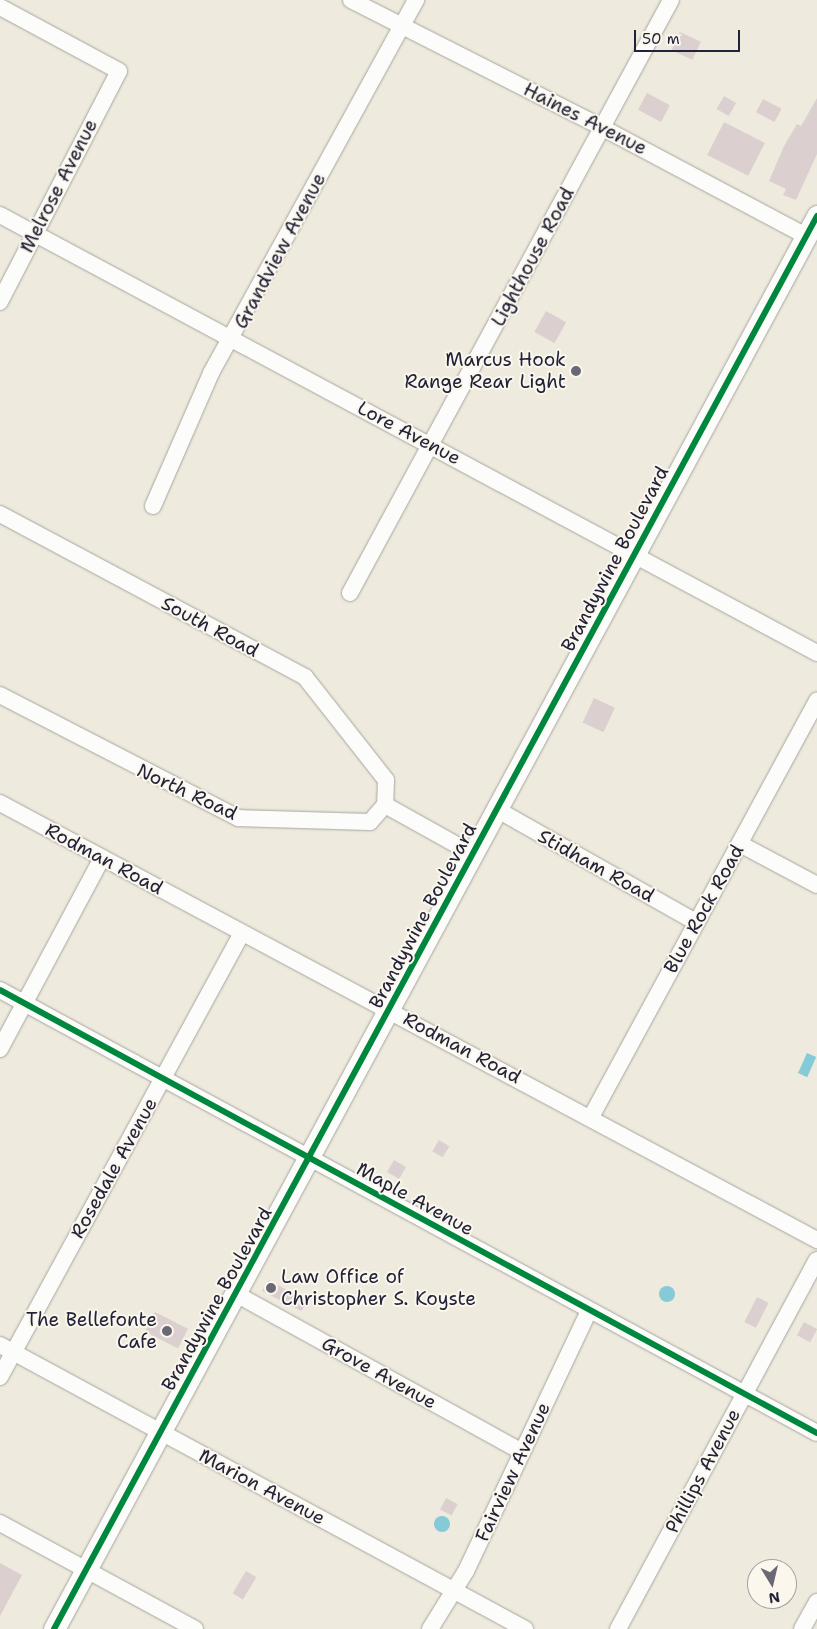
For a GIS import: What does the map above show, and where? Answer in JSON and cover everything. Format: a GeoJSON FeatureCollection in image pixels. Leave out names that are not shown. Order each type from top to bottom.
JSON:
{"type":"FeatureCollection","features":[{"type":"Feature","properties":{"kind":"street","name":"Haines Avenue"},"geometry":{"type":"LineString","coordinates":[[351,0],[603,128],[811,239]]}},
{"type":"Feature","properties":{"kind":"street","name":"Grandview Avenue"},"geometry":{"type":"LineString","coordinates":[[153,506],[199,396],[232,339],[416,0]]}},
{"type":"Feature","properties":{"kind":"street","name":"Lighthouse Road"},"geometry":{"type":"LineString","coordinates":[[350,593],[671,0]]}},
{"type":"Feature","properties":{"kind":"street","name":"Melrose Avenue"},"geometry":{"type":"LineString","coordinates":[[0,7],[119,71],[0,302]]}},
{"type":"Feature","properties":{"kind":"street","name":"Lore Avenue"},"geometry":{"type":"LineString","coordinates":[[0,215],[432,444],[817,653]]}},
{"type":"Feature","properties":{"kind":"street","name":"Brandywine Boulevard"},"geometry":{"type":"LineString","coordinates":[[54,1629],[310,1159],[496,809],[811,239],[817,216]]}},
{"type":"Feature","properties":{"kind":"street","name":"South Road"},"geometry":{"type":"LineString","coordinates":[[0,514],[305,678],[386,780],[384,805]]}},
{"type":"Feature","properties":{"kind":"street","name":"North Road"},"geometry":{"type":"LineString","coordinates":[[0,695],[238,818],[370,822],[384,805]]}},
{"type":"Feature","properties":{"kind":"street","name":"Blue Rock Road"},"geometry":{"type":"LineString","coordinates":[[591,1117],[817,700]]}},
{"type":"Feature","properties":{"kind":"street","name":"Rodman Road"},"geometry":{"type":"LineString","coordinates":[[0,803],[591,1117],[817,1240]]}},
{"type":"Feature","properties":{"kind":"street"},"geometry":{"type":"LineString","coordinates":[[384,805],[473,854]]}},
{"type":"Feature","properties":{"kind":"street","name":"Stidham Road"},"geometry":{"type":"LineString","coordinates":[[496,809],[696,922]]}},
{"type":"Feature","properties":{"kind":"street"},"geometry":{"type":"LineString","coordinates":[[740,844],[817,885]]}},
{"type":"Feature","properties":{"kind":"street"},"geometry":{"type":"LineString","coordinates":[[0,1049],[102,858]]}},
{"type":"Feature","properties":{"kind":"street","name":"Rosedale Avenue"},"geometry":{"type":"LineString","coordinates":[[0,1377],[7,1349],[162,1079],[242,933]]}},
{"type":"Feature","properties":{"kind":"street","name":"Maple Avenue"},"geometry":{"type":"LineString","coordinates":[[0,990],[817,1433]]}},
{"type":"Feature","properties":{"kind":"street","name":"Phillips Avenue"},"geometry":{"type":"LineString","coordinates":[[618,1629],[817,1260]]}},
{"type":"Feature","properties":{"kind":"street","name":"Grove Avenue"},"geometry":{"type":"LineString","coordinates":[[236,1294],[522,1452]]}},
{"type":"Feature","properties":{"kind":"street","name":"Fairview Avenue"},"geometry":{"type":"LineString","coordinates":[[430,1629],[455,1591],[589,1311]]}},
{"type":"Feature","properties":{"kind":"street","name":"Marion Avenue"},"geometry":{"type":"LineString","coordinates":[[7,1349],[525,1629]]}},
{"type":"Feature","properties":{"kind":"street"},"geometry":{"type":"LineString","coordinates":[[0,1523],[195,1629]]}},
{"type":"Feature","properties":{"kind":"street"},"geometry":{"type":"LineString","coordinates":[[802,1629],[817,1602]]}},
{"type":"Feature","properties":{"kind":"water"},"geometry":{"type":"Polygon","coordinates":[[[807,1053],[816,1057],[807,1077],[798,1073],[807,1053]]]}},
{"type":"Feature","properties":{"kind":"water"},"geometry":{"type":"Polygon","coordinates":[[[667,1286],[675,1294],[667,1302],[659,1294],[667,1286]]]}},
{"type":"Feature","properties":{"kind":"water"},"geometry":{"type":"Polygon","coordinates":[[[442,1516],[450,1524],[442,1532],[434,1524],[442,1516]]]}},
{"type":"Feature","properties":{"kind":"building"},"geometry":{"type":"Polygon","coordinates":[[[680,32],[701,42],[692,60],[672,50],[680,32]]]}},
{"type":"Feature","properties":{"kind":"building"},"geometry":{"type":"Polygon","coordinates":[[[647,93],[670,105],[661,122],[638,110],[647,93]]]}},
{"type":"Feature","properties":{"kind":"building"},"geometry":{"type":"Polygon","coordinates":[[[724,96],[736,103],[729,116],[716,109],[724,96]]]}},
{"type":"Feature","properties":{"kind":"building"},"geometry":{"type":"Polygon","coordinates":[[[817,98],[817,154],[796,200],[783,195],[786,189],[769,181],[784,146],[797,124],[801,126],[817,98]]]}},
{"type":"Feature","properties":{"kind":"building"},"geometry":{"type":"Polygon","coordinates":[[[763,99],[782,109],[774,122],[756,112],[763,99]]]}},
{"type":"Feature","properties":{"kind":"building"},"geometry":{"type":"Polygon","coordinates":[[[724,122],[765,143],[748,176],[707,155],[724,122]]]}},
{"type":"Feature","properties":{"kind":"building"},"geometry":{"type":"Polygon","coordinates":[[[546,311],[566,322],[554,343],[534,332],[546,311]]]}},
{"type":"Feature","properties":{"kind":"building"},"geometry":{"type":"Polygon","coordinates":[[[594,698],[615,708],[603,732],[583,722],[594,698]]]}},
{"type":"Feature","properties":{"kind":"building"},"geometry":{"type":"Polygon","coordinates":[[[439,1140],[449,1146],[443,1157],[432,1151],[439,1140]]]}},
{"type":"Feature","properties":{"kind":"building"},"geometry":{"type":"Polygon","coordinates":[[[394,1160],[406,1167],[399,1179],[387,1172],[394,1160]]]}},
{"type":"Feature","properties":{"kind":"building"},"geometry":{"type":"Polygon","coordinates":[[[269,1280],[308,1302],[301,1311],[262,1291],[269,1280]]]}},
{"type":"Feature","properties":{"kind":"building"},"geometry":{"type":"Polygon","coordinates":[[[757,1297],[769,1303],[756,1328],[744,1322],[757,1297]]]}},
{"type":"Feature","properties":{"kind":"building"},"geometry":{"type":"Polygon","coordinates":[[[155,1312],[188,1329],[178,1348],[145,1332],[155,1312]]]}},
{"type":"Feature","properties":{"kind":"building"},"geometry":{"type":"Polygon","coordinates":[[[804,1322],[817,1329],[810,1342],[797,1335],[804,1322]]]}},
{"type":"Feature","properties":{"kind":"building"},"geometry":{"type":"Polygon","coordinates":[[[446,1498],[458,1504],[452,1515],[440,1510],[446,1498]]]}},
{"type":"Feature","properties":{"kind":"building"},"geometry":{"type":"Polygon","coordinates":[[[0,1563],[22,1575],[0,1616],[0,1563]]]}},
{"type":"Feature","properties":{"kind":"building"},"geometry":{"type":"Polygon","coordinates":[[[246,1571],[256,1577],[243,1599],[233,1593],[246,1571]]]}},
{"type":"Feature","properties":{"kind":"cycle path"},"geometry":{"type":"LineString","coordinates":[[54,1629],[817,216]]}},
{"type":"Feature","properties":{"kind":"cycle path"},"geometry":{"type":"LineString","coordinates":[[0,990],[817,1433]]}},
{"type":"Feature","properties":{"kind":"place","name":"Marcus Hook Range Rear Light"},"geometry":{"type":"Point","coordinates":[576,371]}},
{"type":"Feature","properties":{"kind":"place","name":"Law Office of Christopher S. Koyste"},"geometry":{"type":"Point","coordinates":[271,1288]}},
{"type":"Feature","properties":{"kind":"place","name":"The Bellefonte Cafe"},"geometry":{"type":"Point","coordinates":[167,1331]}}]}
